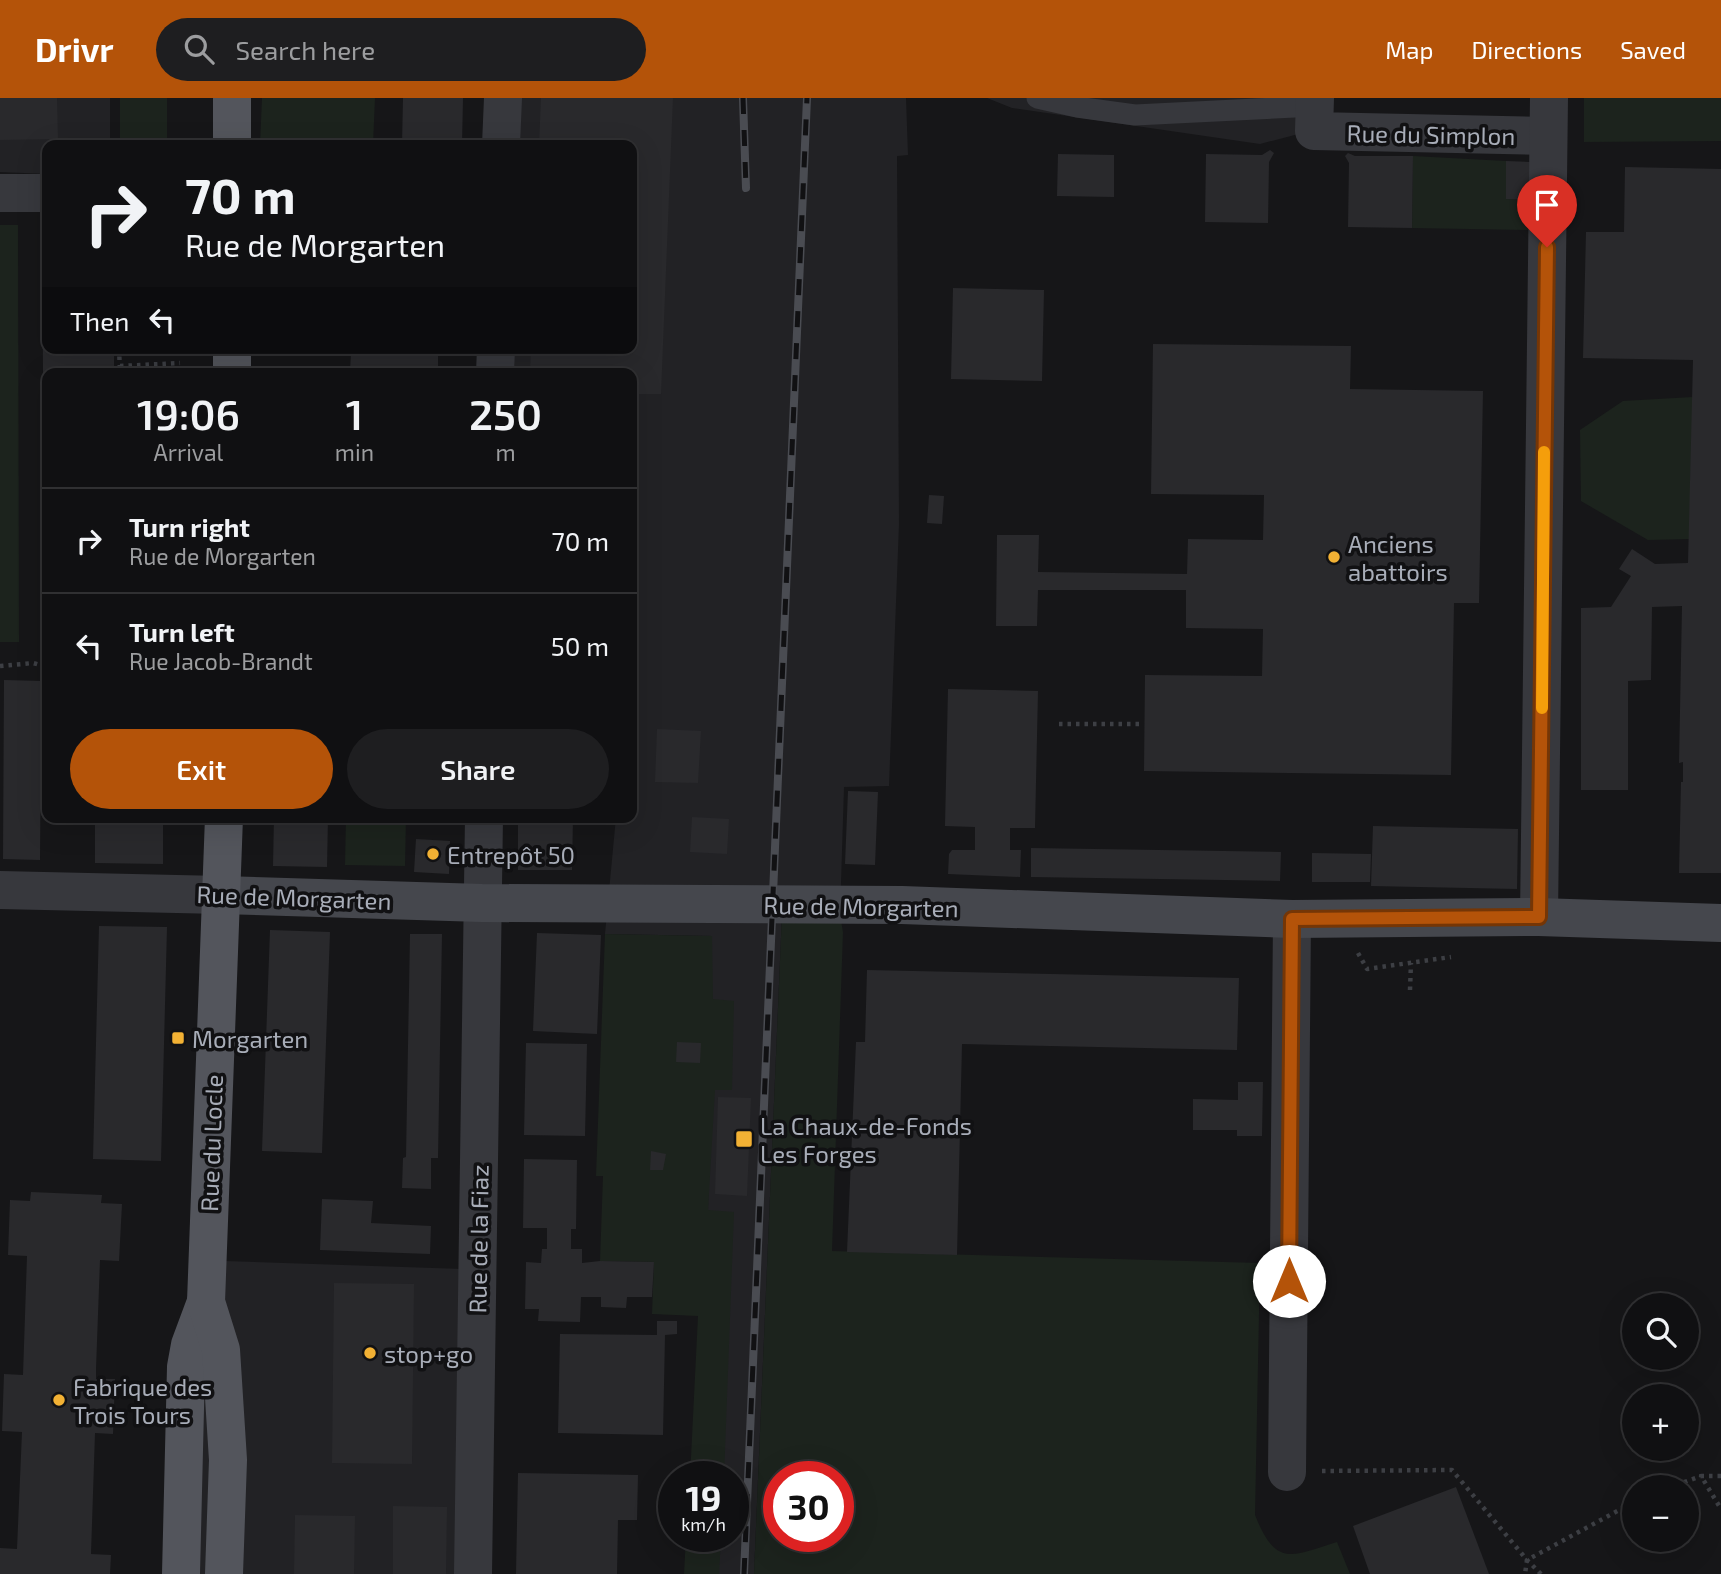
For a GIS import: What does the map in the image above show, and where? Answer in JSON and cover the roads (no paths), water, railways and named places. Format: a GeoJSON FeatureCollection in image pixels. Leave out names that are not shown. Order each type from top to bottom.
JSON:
{"type":"FeatureCollection","features":[{"type":"Feature","properties":{"kind":"main road"},"geometry":{"type":"LineString","coordinates":[[232,98],[232,140]]}},
{"type":"Feature","properties":{"kind":"main road","name":"Rue du Locle"},"geometry":{"type":"LineString","coordinates":[[181,1574],[186,1367],[190,1345],[206,1302],[225,823]]}},
{"type":"Feature","properties":{"kind":"main road","name":"Rue de Morgarten"},"geometry":{"type":"LineString","coordinates":[[221,895],[482,903],[902,905],[1292,919],[1539,917],[1721,923]]}},
{"type":"Feature","properties":{"kind":"main road","name":"Rue du Locle"},"geometry":{"type":"LineString","coordinates":[[206,1302],[221,1350],[228,1460],[224,1574]]}},
{"type":"Feature","properties":{"kind":"street"},"geometry":{"type":"LineString","coordinates":[[501,140],[503,98]]}},
{"type":"Feature","properties":{"kind":"street"},"geometry":{"type":"LineString","coordinates":[[1539,917],[1549,98]]}},
{"type":"Feature","properties":{"kind":"street","name":"Rue du Simplon"},"geometry":{"type":"LineString","coordinates":[[1315,112],[1548,136]]}},
{"type":"Feature","properties":{"kind":"street"},"geometry":{"type":"LineString","coordinates":[[0,193],[42,193]]}},
{"type":"Feature","properties":{"kind":"street","name":"Rue de la Fiaz"},"geometry":{"type":"LineString","coordinates":[[473,1574],[484,823]]}},
{"type":"Feature","properties":{"kind":"street","name":"Rue de Morgarten"},"geometry":{"type":"LineString","coordinates":[[0,890],[221,895]]}},
{"type":"Feature","properties":{"kind":"street"},"geometry":{"type":"LineString","coordinates":[[1287,1472],[1292,919]]}},
{"type":"Feature","properties":{"kind":"lane"},"geometry":{"type":"LineString","coordinates":[[1037,98],[1135,115],[1315,112]]}},
{"type":"Feature","properties":{"kind":"railway"},"geometry":{"type":"LineString","coordinates":[[743,98],[746,188]]}},
{"type":"Feature","properties":{"kind":"railway"},"geometry":{"type":"LineString","coordinates":[[744,1574],[807,98]]}},
{"type":"Feature","properties":{"kind":"place","name":"Anciens abattoirs"},"geometry":{"type":"Point","coordinates":[1334,557]}},
{"type":"Feature","properties":{"kind":"place","name":"Entrepôt 50"},"geometry":{"type":"Point","coordinates":[433,854]}},
{"type":"Feature","properties":{"kind":"place","name":"Morgarten"},"geometry":{"type":"Point","coordinates":[178,1038]}},
{"type":"Feature","properties":{"kind":"place","name":"La Chaux-de-Fonds Les Forges"},"geometry":{"type":"Point","coordinates":[744,1139]}},
{"type":"Feature","properties":{"kind":"place","name":"stop+go"},"geometry":{"type":"Point","coordinates":[370,1353]}},
{"type":"Feature","properties":{"kind":"place","name":"Fabrique des Trois Tours"},"geometry":{"type":"Point","coordinates":[59,1400]}}]}
